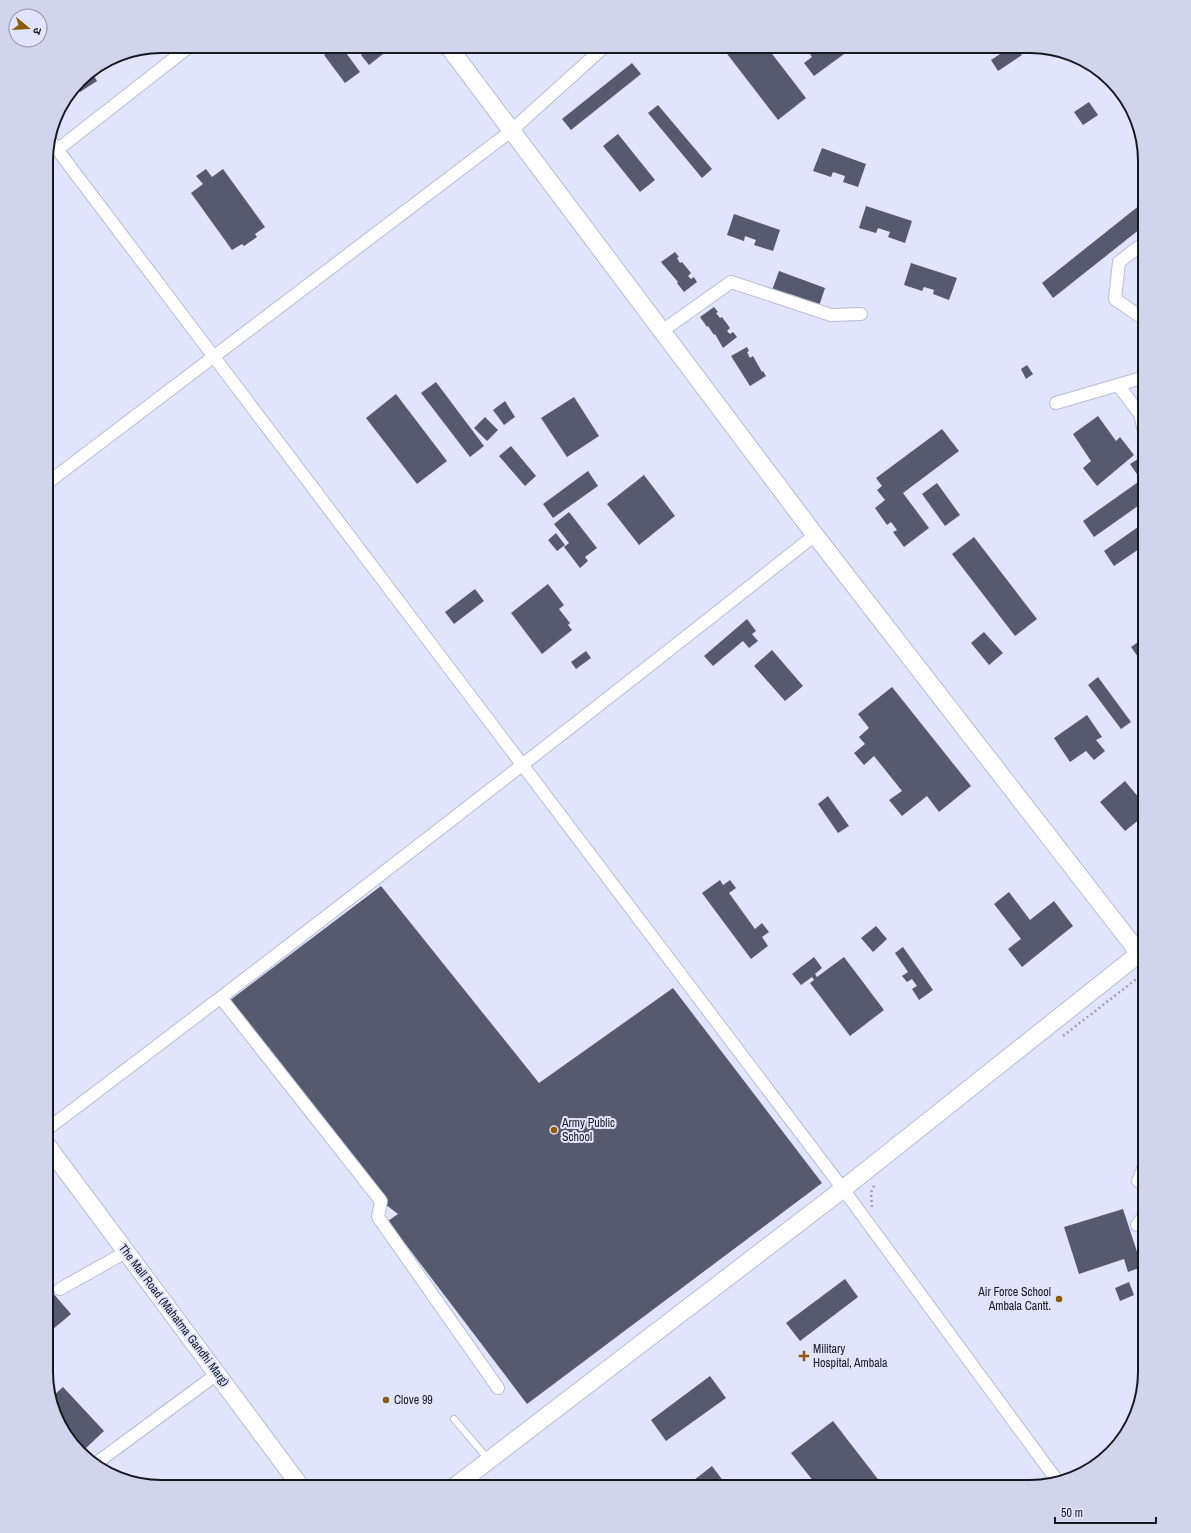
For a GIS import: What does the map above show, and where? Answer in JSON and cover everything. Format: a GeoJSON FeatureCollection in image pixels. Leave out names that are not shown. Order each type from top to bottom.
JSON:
{"type":"FeatureCollection","features":[{"type":"Feature","properties":{"kind":"street"},"geometry":{"type":"LineString","coordinates":[[55,145],[180,53]]}},
{"type":"Feature","properties":{"kind":"street"},"geometry":{"type":"LineString","coordinates":[[453,53],[815,535],[1138,949]]}},
{"type":"Feature","properties":{"kind":"street"},"geometry":{"type":"LineString","coordinates":[[53,479],[511,131],[597,53]]}},
{"type":"Feature","properties":{"kind":"street"},"geometry":{"type":"LineString","coordinates":[[54,145],[843,1189],[1054,1477]]}},
{"type":"Feature","properties":{"kind":"street"},"geometry":{"type":"LineString","coordinates":[[1138,247],[1119,262],[1115,299],[1138,315]]}},
{"type":"Feature","properties":{"kind":"street"},"geometry":{"type":"LineString","coordinates":[[662,331],[731,282],[831,315],[861,314]]}},
{"type":"Feature","properties":{"kind":"street"},"geometry":{"type":"LineString","coordinates":[[1056,403],[1138,379]]}},
{"type":"Feature","properties":{"kind":"street"},"geometry":{"type":"LineString","coordinates":[[1118,385],[1138,411]]}},
{"type":"Feature","properties":{"kind":"street"},"geometry":{"type":"LineString","coordinates":[[53,1125],[221,998],[620,690],[815,535]]}},
{"type":"Feature","properties":{"kind":"street"},"geometry":{"type":"LineString","coordinates":[[463,1480],[843,1189],[1138,959]]}},
{"type":"Feature","properties":{"kind":"street"},"geometry":{"type":"LineString","coordinates":[[221,998],[381,1201],[378,1217],[498,1388]]}},
{"type":"Feature","properties":{"kind":"street","name":"The Mall Road (Mahatma Gandhi Marg)"},"geometry":{"type":"LineString","coordinates":[[53,1153],[296,1480]]}},
{"type":"Feature","properties":{"kind":"street"},"geometry":{"type":"LineString","coordinates":[[60,1289],[126,1252]]}},
{"type":"Feature","properties":{"kind":"street"},"geometry":{"type":"LineString","coordinates":[[100,1461],[217,1374]]}},
{"type":"Feature","properties":{"kind":"lane"},"geometry":{"type":"LineString","coordinates":[[454,1419],[489,1460]]}},
{"type":"Feature","properties":{"kind":"path"},"geometry":{"type":"LineString","coordinates":[[1058,1039],[1138,977]]}},
{"type":"Feature","properties":{"kind":"path"},"geometry":{"type":"LineString","coordinates":[[876,1213],[872,1207],[871,1193],[878,1178]]}},
{"type":"Feature","properties":{"kind":"building"},"geometry":{"type":"Polygon","coordinates":[[[327,53],[346,53],[360,72],[345,83],[324,55],[327,53]]]}},
{"type":"Feature","properties":{"kind":"building"},"geometry":{"type":"Polygon","coordinates":[[[363,53],[383,54],[369,65],[361,55],[363,53]]]}},
{"type":"Feature","properties":{"kind":"building"},"geometry":{"type":"Polygon","coordinates":[[[726,53],[771,53],[806,98],[778,120],[726,53]]]}},
{"type":"Feature","properties":{"kind":"building"},"geometry":{"type":"Polygon","coordinates":[[[809,53],[845,53],[814,76],[804,63],[812,57],[809,53]]]}},
{"type":"Feature","properties":{"kind":"building"},"geometry":{"type":"Polygon","coordinates":[[[1002,53],[1021,53],[1022,55],[998,71],[991,60],[1002,53]]]}},
{"type":"Feature","properties":{"kind":"building"},"geometry":{"type":"Polygon","coordinates":[[[632,63],[641,74],[571,130],[562,119],[632,63]]]}},
{"type":"Feature","properties":{"kind":"building"},"geometry":{"type":"Polygon","coordinates":[[[94,76],[97,81],[80,92],[79,91],[94,76]]]}},
{"type":"Feature","properties":{"kind":"building"},"geometry":{"type":"Polygon","coordinates":[[[1089,102],[1098,115],[1083,125],[1074,112],[1089,102]]]}},
{"type":"Feature","properties":{"kind":"building"},"geometry":{"type":"Polygon","coordinates":[[[658,105],[712,169],[702,178],[648,113],[658,105]]]}},
{"type":"Feature","properties":{"kind":"building"},"geometry":{"type":"Polygon","coordinates":[[[618,134],[655,180],[640,192],[603,146],[618,134]]]}},
{"type":"Feature","properties":{"kind":"building"},"geometry":{"type":"Polygon","coordinates":[[[822,148],[866,164],[858,187],[843,182],[845,176],[833,172],[831,177],[813,171],[822,148]]]}},
{"type":"Feature","properties":{"kind":"building"},"geometry":{"type":"Polygon","coordinates":[[[206,169],[212,177],[223,169],[265,227],[255,234],[257,237],[244,246],[242,244],[232,250],[191,193],[203,184],[196,176],[206,169]]]}},
{"type":"Feature","properties":{"kind":"building"},"geometry":{"type":"Polygon","coordinates":[[[866,206],[912,221],[905,243],[888,237],[890,232],[878,228],[876,233],[859,228],[866,206]]]}},
{"type":"Feature","properties":{"kind":"building"},"geometry":{"type":"Polygon","coordinates":[[[1138,207],[1138,231],[1053,298],[1042,283],[1138,207]]]}},
{"type":"Feature","properties":{"kind":"building"},"geometry":{"type":"Polygon","coordinates":[[[734,214],[780,230],[773,251],[754,245],[756,240],[745,236],[744,241],[727,235],[734,214]]]}},
{"type":"Feature","properties":{"kind":"building"},"geometry":{"type":"Polygon","coordinates":[[[675,252],[679,257],[677,258],[680,263],[682,262],[691,273],[688,276],[691,279],[694,277],[697,282],[684,292],[677,283],[678,282],[661,262],[675,252]]]}},
{"type":"Feature","properties":{"kind":"building"},"geometry":{"type":"Polygon","coordinates":[[[911,263],[957,278],[949,300],[933,294],[934,290],[924,287],[922,291],[904,285],[911,263]]]}},
{"type":"Feature","properties":{"kind":"building"},"geometry":{"type":"Polygon","coordinates":[[[779,271],[825,288],[818,309],[799,303],[801,298],[790,294],[788,299],[771,293],[779,271]]]}},
{"type":"Feature","properties":{"kind":"building"},"geometry":{"type":"Polygon","coordinates":[[[714,307],[718,312],[716,313],[720,318],[722,317],[730,328],[727,331],[730,334],[733,332],[737,337],[723,348],[715,334],[714,335],[700,317],[714,307]]]}},
{"type":"Feature","properties":{"kind":"building"},"geometry":{"type":"Polygon","coordinates":[[[747,347],[749,351],[747,352],[750,358],[753,356],[766,376],[750,386],[731,356],[747,347]]]}},
{"type":"Feature","properties":{"kind":"building"},"geometry":{"type":"Polygon","coordinates":[[[1027,365],[1033,374],[1026,379],[1021,369],[1027,365]]]}},
{"type":"Feature","properties":{"kind":"building"},"geometry":{"type":"Polygon","coordinates":[[[436,382],[484,446],[470,457],[421,393],[436,382]]]}},
{"type":"Feature","properties":{"kind":"building"},"geometry":{"type":"Polygon","coordinates":[[[396,394],[447,461],[417,484],[366,418],[396,394]]]}},
{"type":"Feature","properties":{"kind":"building"},"geometry":{"type":"Polygon","coordinates":[[[574,397],[599,436],[567,457],[541,418],[574,397]]]}},
{"type":"Feature","properties":{"kind":"building"},"geometry":{"type":"Polygon","coordinates":[[[505,401],[515,417],[504,425],[493,410],[505,401]]]}},
{"type":"Feature","properties":{"kind":"building"},"geometry":{"type":"Polygon","coordinates":[[[1098,416],[1116,441],[1120,437],[1134,455],[1097,486],[1083,468],[1091,461],[1073,434],[1098,416]]]}},
{"type":"Feature","properties":{"kind":"building"},"geometry":{"type":"Polygon","coordinates":[[[485,417],[498,430],[487,441],[474,428],[485,417]]]}},
{"type":"Feature","properties":{"kind":"building"},"geometry":{"type":"Polygon","coordinates":[[[942,429],[959,451],[903,493],[929,528],[904,547],[893,532],[897,530],[891,522],[887,525],[875,508],[885,500],[877,490],[882,486],[876,478],[942,429]]]}},
{"type":"Feature","properties":{"kind":"building"},"geometry":{"type":"Polygon","coordinates":[[[511,446],[536,476],[525,486],[499,456],[511,446]]]}},
{"type":"Feature","properties":{"kind":"building"},"geometry":{"type":"Polygon","coordinates":[[[1138,459],[1138,476],[1130,464],[1138,459]]]}},
{"type":"Feature","properties":{"kind":"building"},"geometry":{"type":"Polygon","coordinates":[[[588,471],[598,486],[553,518],[543,504],[588,471]]]}},
{"type":"Feature","properties":{"kind":"building"},"geometry":{"type":"Polygon","coordinates":[[[644,475],[675,516],[639,545],[607,504],[644,475]]]}},
{"type":"Feature","properties":{"kind":"building"},"geometry":{"type":"Polygon","coordinates":[[[1138,482],[1138,506],[1094,537],[1083,521],[1138,482]]]}},
{"type":"Feature","properties":{"kind":"building"},"geometry":{"type":"Polygon","coordinates":[[[937,483],[960,515],[945,526],[922,494],[937,483]]]}},
{"type":"Feature","properties":{"kind":"building"},"geometry":{"type":"Polygon","coordinates":[[[569,512],[597,548],[585,557],[588,561],[580,568],[564,547],[569,543],[554,524],[569,512]]]}},
{"type":"Feature","properties":{"kind":"building"},"geometry":{"type":"Polygon","coordinates":[[[1138,527],[1138,550],[1114,566],[1104,551],[1138,527]]]}},
{"type":"Feature","properties":{"kind":"building"},"geometry":{"type":"Polygon","coordinates":[[[556,533],[565,545],[557,551],[548,540],[556,533]]]}},
{"type":"Feature","properties":{"kind":"building"},"geometry":{"type":"Polygon","coordinates":[[[974,537],[1037,619],[1015,636],[952,554],[974,537]]]}},
{"type":"Feature","properties":{"kind":"building"},"geometry":{"type":"Polygon","coordinates":[[[548,584],[564,605],[559,609],[570,623],[568,625],[572,630],[542,654],[511,613],[548,584]]]}},
{"type":"Feature","properties":{"kind":"building"},"geometry":{"type":"Polygon","coordinates":[[[475,589],[484,601],[454,624],[445,612],[475,589]]]}},
{"type":"Feature","properties":{"kind":"building"},"geometry":{"type":"Polygon","coordinates":[[[747,619],[756,631],[752,634],[758,641],[749,648],[743,641],[713,666],[704,656],[747,619]]]}},
{"type":"Feature","properties":{"kind":"building"},"geometry":{"type":"Polygon","coordinates":[[[984,632],[1003,653],[989,665],[971,643],[984,632]]]}},
{"type":"Feature","properties":{"kind":"building"},"geometry":{"type":"Polygon","coordinates":[[[1138,642],[1138,657],[1131,647],[1138,642]]]}},
{"type":"Feature","properties":{"kind":"building"},"geometry":{"type":"Polygon","coordinates":[[[772,650],[803,686],[785,701],[754,666],[772,650]]]}},
{"type":"Feature","properties":{"kind":"building"},"geometry":{"type":"Polygon","coordinates":[[[586,651],[591,658],[576,669],[571,662],[586,651]]]}},
{"type":"Feature","properties":{"kind":"building"},"geometry":{"type":"Polygon","coordinates":[[[1098,677],[1131,722],[1121,729],[1088,685],[1098,677]]]}},
{"type":"Feature","properties":{"kind":"building"},"geometry":{"type":"Polygon","coordinates":[[[892,687],[971,786],[939,812],[927,796],[902,816],[889,800],[902,791],[874,756],[864,765],[854,753],[865,744],[859,737],[869,728],[858,714],[892,687]]]}},
{"type":"Feature","properties":{"kind":"building"},"geometry":{"type":"Polygon","coordinates":[[[1087,715],[1102,737],[1096,740],[1105,751],[1094,760],[1086,751],[1070,762],[1054,738],[1087,715]]]}},
{"type":"Feature","properties":{"kind":"building"},"geometry":{"type":"Polygon","coordinates":[[[1125,781],[1138,797],[1138,821],[1125,831],[1100,802],[1125,781]]]}},
{"type":"Feature","properties":{"kind":"building"},"geometry":{"type":"Polygon","coordinates":[[[828,796],[849,826],[838,833],[818,804],[828,796]]]}},
{"type":"Feature","properties":{"kind":"building"},"geometry":{"type":"Polygon","coordinates":[[[720,880],[723,885],[730,880],[736,888],[729,893],[755,929],[762,923],[769,932],[762,937],[768,946],[751,959],[702,893],[720,880]]]}},
{"type":"Feature","properties":{"kind":"building","name":"Army Public School"},"geometry":{"type":"Polygon","coordinates":[[[381,886],[539,1083],[673,988],[822,1183],[527,1404],[388,1221],[398,1214],[381,1201],[229,1001],[381,886]]]}},
{"type":"Feature","properties":{"kind":"building"},"geometry":{"type":"Polygon","coordinates":[[[1009,892],[1030,920],[1054,901],[1073,926],[1022,967],[1008,949],[1021,939],[994,904],[1009,892]]]}},
{"type":"Feature","properties":{"kind":"building"},"geometry":{"type":"Polygon","coordinates":[[[876,926],[887,939],[873,952],[861,938],[876,926]]]}},
{"type":"Feature","properties":{"kind":"building"},"geometry":{"type":"Polygon","coordinates":[[[903,947],[933,990],[919,1000],[912,989],[917,986],[912,979],[907,982],[902,976],[908,972],[895,953],[903,947]]]}},
{"type":"Feature","properties":{"kind":"building"},"geometry":{"type":"Polygon","coordinates":[[[814,957],[822,968],[815,974],[817,977],[844,957],[884,1010],[850,1036],[810,983],[814,980],[812,977],[801,985],[792,974],[814,957]]]}},
{"type":"Feature","properties":{"kind":"building"},"geometry":{"type":"Polygon","coordinates":[[[1123,1209],[1138,1255],[1138,1268],[1128,1272],[1124,1259],[1079,1274],[1064,1227],[1123,1209]]]}},
{"type":"Feature","properties":{"kind":"building"},"geometry":{"type":"Polygon","coordinates":[[[845,1279],[858,1297],[800,1341],[786,1323],[845,1279]]]}},
{"type":"Feature","properties":{"kind":"building"},"geometry":{"type":"Polygon","coordinates":[[[1129,1282],[1134,1295],[1120,1301],[1115,1288],[1129,1282]]]}},
{"type":"Feature","properties":{"kind":"building"},"geometry":{"type":"Polygon","coordinates":[[[53,1293],[71,1314],[53,1329],[53,1293]]]}},
{"type":"Feature","properties":{"kind":"building"},"geometry":{"type":"Polygon","coordinates":[[[710,1376],[726,1398],[666,1441],[651,1420],[710,1376]]]}},
{"type":"Feature","properties":{"kind":"building"},"geometry":{"type":"Polygon","coordinates":[[[63,1387],[104,1431],[86,1448],[93,1456],[71,1432],[61,1413],[56,1394],[63,1387]]]}},
{"type":"Feature","properties":{"kind":"building"},"geometry":{"type":"Polygon","coordinates":[[[833,1421],[879,1480],[812,1480],[791,1453],[833,1421]]]}},
{"type":"Feature","properties":{"kind":"building"},"geometry":{"type":"Polygon","coordinates":[[[712,1466],[722,1480],[694,1480],[712,1466]]]}},
{"type":"Feature","properties":{"kind":"place","name":"Army Public School"},"geometry":{"type":"Point","coordinates":[554,1130]}},
{"type":"Feature","properties":{"kind":"place","name":"Air Force School Ambala Cantt."},"geometry":{"type":"Point","coordinates":[1059,1299]}},
{"type":"Feature","properties":{"kind":"place","name":"Military Hospital, Ambala"},"geometry":{"type":"Point","coordinates":[804,1356]}},
{"type":"Feature","properties":{"kind":"place","name":"Clove 99"},"geometry":{"type":"Point","coordinates":[386,1400]}}]}
